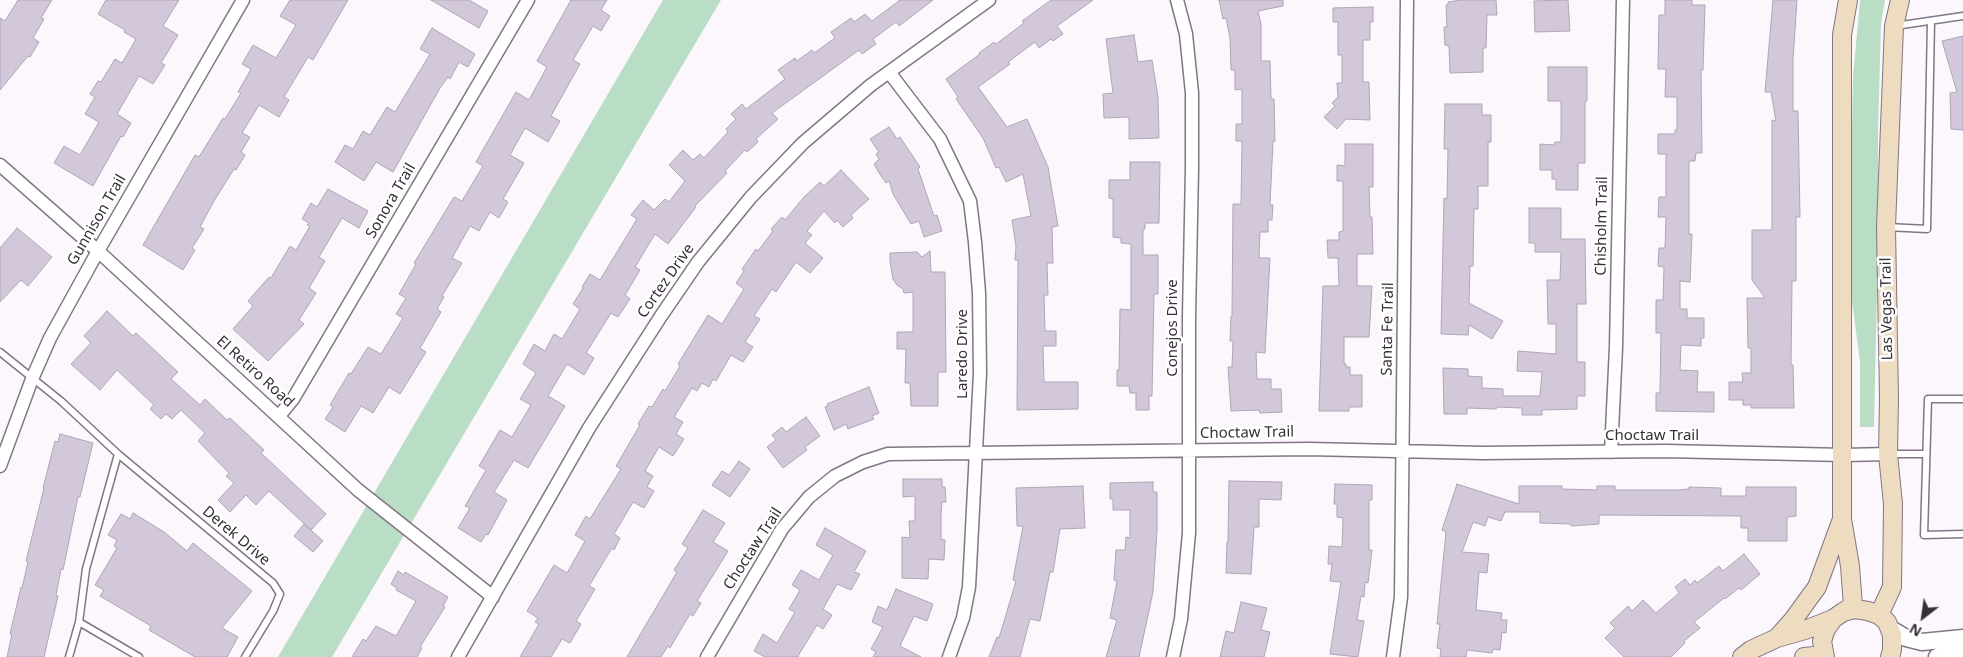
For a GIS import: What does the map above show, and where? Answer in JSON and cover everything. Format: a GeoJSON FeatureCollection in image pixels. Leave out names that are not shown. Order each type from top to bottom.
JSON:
{"type":"FeatureCollection","features":[{"type":"Feature","properties":{"kind":"main road"},"geometry":{"type":"LineString","coordinates":[[1804,657],[1824,656],[1822,641],[1826,629],[1838,616],[1853,606],[1850,566],[1842,519],[1844,455],[1842,404],[1842,35],[1848,0]]}},
{"type":"Feature","properties":{"kind":"main road","name":"Las Vegas Trail"},"geometry":{"type":"LineString","coordinates":[[1884,622],[1892,587],[1893,504],[1888,454],[1886,227],[1894,26],[1900,0]]}},
{"type":"Feature","properties":{"kind":"main road"},"geometry":{"type":"LineString","coordinates":[[1777,638],[1817,587],[1842,519]]}},
{"type":"Feature","properties":{"kind":"main road"},"geometry":{"type":"LineString","coordinates":[[1742,657],[1751,650],[1777,638],[1805,630],[1855,609],[1868,611],[1884,622],[1892,636],[1890,657]]}},
{"type":"Feature","properties":{"kind":"street","name":"Gunnison Trail"},"geometry":{"type":"LineString","coordinates":[[0,466],[32,379],[50,338],[243,0]]}},
{"type":"Feature","properties":{"kind":"street","name":"Sonora Trail"},"geometry":{"type":"LineString","coordinates":[[279,416],[293,399],[528,0]]}},
{"type":"Feature","properties":{"kind":"street","name":"Cortez Drive"},"geometry":{"type":"LineString","coordinates":[[458,657],[589,428],[660,316],[698,262],[751,197],[803,143],[871,85],[989,0]]}},
{"type":"Feature","properties":{"kind":"street","name":"Conejos Drive"},"geometry":{"type":"LineString","coordinates":[[1173,657],[1182,619],[1189,533],[1192,93],[1186,34],[1177,0]]}},
{"type":"Feature","properties":{"kind":"street","name":"Santa Fe Trail"},"geometry":{"type":"LineString","coordinates":[[1393,657],[1401,597],[1407,0]]}},
{"type":"Feature","properties":{"kind":"street","name":"Chisholm Trail"},"geometry":{"type":"LineString","coordinates":[[1611,452],[1616,347],[1623,0]]}},
{"type":"Feature","properties":{"kind":"street","name":"Laredo Drive"},"geometry":{"type":"LineString","coordinates":[[889,72],[940,139],[970,202],[976,242],[980,373],[969,586],[963,618],[949,657]]}},
{"type":"Feature","properties":{"kind":"street","name":"El Retiro Road"},"geometry":{"type":"LineString","coordinates":[[0,165],[98,251],[358,490],[493,597]]}},
{"type":"Feature","properties":{"kind":"street","name":"Choctaw Trail"},"geometry":{"type":"LineString","coordinates":[[707,657],[782,529],[808,497],[835,476],[863,462],[888,454],[1309,449],[1888,454]]}},
{"type":"Feature","properties":{"kind":"street"},"geometry":{"type":"LineString","coordinates":[[1884,622],[1906,638],[1922,642],[1963,638]]}},
{"type":"Feature","properties":{"kind":"street"},"geometry":{"type":"LineString","coordinates":[[1937,657],[1963,650]]}},
{"type":"Feature","properties":{"kind":"lane"},"geometry":{"type":"LineString","coordinates":[[1894,26],[1963,16]]}},
{"type":"Feature","properties":{"kind":"lane"},"geometry":{"type":"LineString","coordinates":[[1886,227],[1927,230],[1931,21]]}},
{"type":"Feature","properties":{"kind":"lane","name":"Derek Drive"},"geometry":{"type":"LineString","coordinates":[[0,352],[61,401],[118,454],[273,583],[280,594],[273,611],[245,657]]}},
{"type":"Feature","properties":{"kind":"lane"},"geometry":{"type":"LineString","coordinates":[[1963,399],[1928,399],[1924,535],[1963,534]]}},
{"type":"Feature","properties":{"kind":"lane"},"geometry":{"type":"LineString","coordinates":[[69,657],[79,622],[86,569],[118,454]]}},
{"type":"Feature","properties":{"kind":"lane"},"geometry":{"type":"LineString","coordinates":[[1888,454],[1926,454]]}},
{"type":"Feature","properties":{"kind":"lane"},"geometry":{"type":"LineString","coordinates":[[79,622],[138,657]]}},
{"type":"Feature","properties":{"kind":"green space"},"geometry":{"type":"Polygon","coordinates":[[[663,0],[721,0],[332,657],[278,657],[663,0]]]}},
{"type":"Feature","properties":{"kind":"green space"},"geometry":{"type":"Polygon","coordinates":[[[1860,0],[1885,0],[1881,24],[1878,132],[1878,245],[1874,427],[1860,427],[1860,362],[1852,301],[1850,228],[1853,77],[1860,0]]]}},
{"type":"Feature","properties":{"kind":"building"},"geometry":{"type":"Polygon","coordinates":[[[18,0],[52,0],[41,18],[44,19],[33,38],[39,42],[30,57],[28,56],[0,90],[0,18],[5,21],[18,0]]]}},
{"type":"Feature","properties":{"kind":"building"},"geometry":{"type":"Polygon","coordinates":[[[106,0],[179,0],[163,26],[178,35],[161,63],[165,65],[153,84],[139,76],[117,114],[131,123],[123,137],[121,136],[93,186],[54,163],[64,146],[80,155],[99,122],[85,114],[95,97],[90,94],[98,81],[101,82],[115,59],[122,63],[136,39],[98,14],[106,0]]]}},
{"type":"Feature","properties":{"kind":"building"},"geometry":{"type":"Polygon","coordinates":[[[290,0],[348,0],[313,60],[308,57],[284,97],[289,100],[279,117],[259,105],[242,133],[250,137],[241,152],[245,155],[214,201],[200,227],[204,229],[192,248],[195,250],[183,270],[143,245],[195,155],[199,157],[241,93],[238,92],[251,69],[242,64],[253,45],[276,58],[296,25],[280,16],[290,0]]]}},
{"type":"Feature","properties":{"kind":"building"},"geometry":{"type":"Polygon","coordinates":[[[431,0],[469,0],[488,11],[479,28],[431,0]]]}},
{"type":"Feature","properties":{"kind":"building"},"geometry":{"type":"Polygon","coordinates":[[[571,0],[607,0],[601,10],[610,16],[601,31],[593,26],[573,60],[580,64],[551,116],[560,121],[548,142],[525,128],[510,155],[524,163],[503,199],[508,202],[499,218],[490,212],[479,231],[470,226],[452,258],[462,263],[442,296],[444,297],[437,309],[441,312],[420,348],[426,352],[400,394],[389,387],[373,413],[361,406],[345,432],[325,419],[333,407],[330,405],[349,373],[351,374],[368,347],[381,354],[403,318],[396,314],[406,298],[399,294],[416,264],[414,263],[454,197],[462,201],[483,166],[476,162],[516,92],[529,100],[547,67],[537,61],[571,0]]]}},
{"type":"Feature","properties":{"kind":"building"},"geometry":{"type":"Polygon","coordinates":[[[900,0],[933,0],[899,26],[896,22],[873,39],[876,44],[862,54],[859,50],[772,113],[778,119],[756,139],[758,142],[747,152],[745,150],[725,171],[727,173],[695,206],[668,244],[655,234],[635,267],[640,270],[625,295],[630,299],[618,317],[611,313],[586,353],[594,358],[584,375],[567,364],[548,396],[565,406],[528,468],[514,460],[494,492],[507,500],[488,535],[486,534],[481,542],[458,528],[470,508],[465,506],[486,470],[479,466],[500,430],[512,437],[531,405],[520,399],[536,373],[523,364],[534,344],[545,351],[554,334],[562,339],[580,309],[573,304],[582,287],[590,274],[600,280],[637,219],[631,215],[643,200],[654,210],[665,199],[669,202],[685,181],[669,165],[683,150],[693,160],[700,154],[704,158],[728,132],[726,129],[736,119],[731,114],[742,104],[746,109],[785,79],[778,70],[795,58],[797,61],[812,50],[814,53],[835,38],[831,32],[851,18],[854,22],[865,14],[872,21],[900,0]]]}},
{"type":"Feature","properties":{"kind":"building"},"geometry":{"type":"Polygon","coordinates":[[[1051,0],[1093,0],[1057,26],[1063,34],[1053,41],[1051,39],[1039,48],[1035,42],[1008,62],[1010,64],[978,87],[1007,127],[1027,119],[1048,167],[1058,226],[1052,227],[1053,263],[1047,263],[1048,295],[1044,295],[1045,331],[1056,331],[1056,346],[1043,346],[1044,382],[1078,382],[1078,409],[1017,410],[1018,260],[1015,260],[1016,246],[1012,220],[1031,216],[1023,174],[1006,182],[999,167],[996,168],[983,138],[956,99],[958,97],[946,79],[994,42],[996,44],[1024,23],[1022,21],[1051,0]]]}},
{"type":"Feature","properties":{"kind":"building"},"geometry":{"type":"Polygon","coordinates":[[[1219,0],[1283,0],[1283,6],[1258,11],[1261,24],[1261,61],[1270,61],[1271,99],[1274,99],[1275,141],[1273,141],[1270,205],[1273,205],[1272,220],[1268,220],[1268,232],[1260,232],[1259,258],[1270,258],[1265,353],[1256,352],[1257,379],[1271,379],[1271,389],[1281,389],[1282,412],[1260,413],[1259,410],[1231,411],[1228,367],[1232,367],[1233,341],[1230,341],[1233,204],[1241,204],[1242,141],[1236,141],[1236,124],[1242,124],[1242,89],[1235,90],[1235,70],[1231,70],[1230,38],[1226,18],[1223,19],[1219,0]]]}},
{"type":"Feature","properties":{"kind":"building"},"geometry":{"type":"Polygon","coordinates":[[[1496,0],[1497,15],[1487,15],[1486,48],[1483,48],[1483,72],[1450,73],[1449,46],[1445,45],[1444,27],[1447,27],[1446,5],[1448,5],[1448,2],[1496,0]]]}},
{"type":"Feature","properties":{"kind":"building"},"geometry":{"type":"Polygon","coordinates":[[[1568,0],[1570,31],[1535,32],[1534,1],[1568,0]]]}},
{"type":"Feature","properties":{"kind":"building"},"geometry":{"type":"Polygon","coordinates":[[[1665,0],[1692,0],[1692,5],[1705,5],[1703,70],[1701,70],[1702,153],[1696,153],[1695,161],[1689,161],[1689,234],[1692,234],[1690,282],[1680,281],[1680,309],[1687,309],[1687,318],[1704,318],[1704,338],[1701,338],[1701,346],[1681,345],[1680,370],[1698,371],[1697,392],[1714,392],[1714,412],[1656,411],[1656,393],[1660,393],[1661,333],[1656,333],[1656,300],[1663,300],[1664,267],[1658,266],[1659,248],[1665,248],[1666,217],[1658,217],[1659,197],[1666,197],[1666,154],[1658,154],[1658,134],[1675,134],[1675,130],[1677,130],[1677,97],[1665,97],[1666,69],[1658,69],[1659,15],[1665,15],[1665,0]]]}},
{"type":"Feature","properties":{"kind":"building"},"geometry":{"type":"Polygon","coordinates":[[[1773,0],[1797,0],[1793,60],[1793,111],[1798,111],[1800,217],[1796,217],[1796,281],[1792,281],[1791,365],[1793,365],[1794,408],[1751,408],[1751,405],[1743,405],[1743,400],[1729,400],[1729,382],[1743,382],[1742,373],[1751,373],[1751,348],[1748,348],[1747,298],[1765,298],[1752,280],[1752,230],[1772,230],[1772,120],[1776,121],[1771,92],[1765,92],[1773,0]]]}},
{"type":"Feature","properties":{"kind":"building"},"geometry":{"type":"Polygon","coordinates":[[[1373,7],[1373,22],[1370,22],[1370,40],[1363,40],[1363,82],[1369,82],[1370,120],[1346,119],[1337,129],[1324,117],[1335,106],[1332,103],[1338,97],[1337,83],[1342,83],[1342,55],[1338,55],[1338,22],[1333,22],[1333,8],[1373,7]]]}},
{"type":"Feature","properties":{"kind":"building"},"geometry":{"type":"Polygon","coordinates":[[[432,28],[475,54],[468,67],[459,62],[450,79],[448,77],[440,88],[393,172],[376,162],[364,181],[335,162],[345,145],[353,149],[363,131],[370,135],[387,107],[395,112],[430,54],[420,49],[432,28]]]}},
{"type":"Feature","properties":{"kind":"building"},"geometry":{"type":"Polygon","coordinates":[[[1134,35],[1138,62],[1152,60],[1158,97],[1159,138],[1129,139],[1129,117],[1104,118],[1103,94],[1113,93],[1106,39],[1134,35]]]}},
{"type":"Feature","properties":{"kind":"building"},"geometry":{"type":"Polygon","coordinates":[[[1963,36],[1963,130],[1951,129],[1950,93],[1957,92],[1942,41],[1963,36]]]}},
{"type":"Feature","properties":{"kind":"building"},"geometry":{"type":"Polygon","coordinates":[[[1548,67],[1587,67],[1585,163],[1578,163],[1578,190],[1556,190],[1556,179],[1552,179],[1552,170],[1540,170],[1540,144],[1554,145],[1555,142],[1561,142],[1561,101],[1548,101],[1548,67]]]}},
{"type":"Feature","properties":{"kind":"building"},"geometry":{"type":"Polygon","coordinates":[[[1445,104],[1482,104],[1482,115],[1491,115],[1491,142],[1488,142],[1488,186],[1478,186],[1478,209],[1474,209],[1473,266],[1470,266],[1469,303],[1503,321],[1492,339],[1469,325],[1468,335],[1441,334],[1444,198],[1447,199],[1448,149],[1444,149],[1445,104]]]}},
{"type":"Feature","properties":{"kind":"building"},"geometry":{"type":"Polygon","coordinates":[[[889,127],[897,139],[900,137],[920,167],[918,169],[934,216],[937,215],[942,231],[924,237],[919,221],[911,224],[893,194],[889,181],[886,183],[874,164],[879,159],[876,154],[879,152],[870,139],[889,127]]]}},
{"type":"Feature","properties":{"kind":"building"},"geometry":{"type":"Polygon","coordinates":[[[1345,144],[1373,144],[1373,187],[1369,187],[1373,254],[1357,254],[1357,286],[1372,286],[1369,337],[1344,337],[1344,363],[1346,367],[1350,367],[1350,375],[1362,375],[1362,407],[1349,407],[1349,411],[1319,411],[1323,286],[1339,286],[1338,258],[1328,258],[1327,240],[1339,240],[1339,232],[1343,231],[1343,181],[1337,181],[1337,165],[1345,166],[1345,144]]]}},
{"type":"Feature","properties":{"kind":"building"},"geometry":{"type":"Polygon","coordinates":[[[1130,162],[1160,162],[1159,223],[1145,223],[1145,229],[1143,229],[1143,255],[1158,255],[1158,294],[1154,294],[1152,396],[1149,396],[1149,410],[1136,410],[1136,393],[1130,393],[1129,386],[1117,386],[1120,309],[1131,310],[1131,244],[1121,243],[1121,238],[1113,237],[1113,199],[1109,198],[1109,180],[1130,180],[1130,162]]]}},
{"type":"Feature","properties":{"kind":"building"},"geometry":{"type":"Polygon","coordinates":[[[841,170],[869,199],[851,215],[853,218],[843,227],[837,220],[835,223],[824,211],[807,231],[812,235],[805,243],[823,258],[810,273],[796,262],[776,292],[772,289],[754,316],[760,319],[745,342],[753,347],[743,362],[731,355],[716,381],[713,379],[709,387],[702,383],[697,391],[692,388],[674,417],[683,422],[676,434],[684,439],[673,456],[659,447],[645,471],[653,476],[647,487],[654,491],[644,508],[633,502],[614,534],[620,538],[589,586],[595,589],[576,621],[581,624],[570,643],[562,639],[551,657],[520,657],[539,624],[535,622],[538,618],[527,611],[554,565],[567,573],[585,541],[575,535],[586,516],[590,519],[621,469],[616,466],[640,425],[638,424],[649,406],[652,407],[663,389],[665,391],[680,366],[678,364],[708,315],[722,324],[744,289],[736,283],[744,271],[742,269],[756,249],[758,251],[773,231],[771,229],[782,217],[785,220],[804,197],[820,182],[824,186],[841,170]]]}},
{"type":"Feature","properties":{"kind":"building"},"geometry":{"type":"Polygon","coordinates":[[[328,189],[368,211],[359,228],[342,218],[319,257],[325,261],[309,288],[316,293],[299,320],[304,324],[268,361],[233,329],[253,306],[248,301],[269,277],[271,278],[290,246],[296,250],[310,226],[307,225],[309,223],[302,219],[311,203],[317,207],[328,189]]]}},
{"type":"Feature","properties":{"kind":"building"},"geometry":{"type":"Polygon","coordinates":[[[1529,208],[1561,208],[1561,239],[1585,239],[1586,304],[1577,304],[1577,362],[1585,362],[1585,396],[1577,396],[1577,409],[1542,410],[1542,415],[1522,415],[1522,408],[1497,407],[1496,409],[1467,408],[1467,414],[1444,414],[1443,368],[1468,369],[1468,376],[1482,377],[1482,388],[1503,389],[1503,396],[1540,396],[1542,372],[1517,371],[1518,351],[1556,354],[1556,324],[1548,324],[1547,280],[1560,280],[1561,252],[1535,252],[1535,243],[1529,243],[1529,208]]]}},
{"type":"Feature","properties":{"kind":"building"},"geometry":{"type":"Polygon","coordinates":[[[17,228],[52,257],[28,286],[21,280],[0,302],[0,248],[17,228]]]}},
{"type":"Feature","properties":{"kind":"building"},"geometry":{"type":"Polygon","coordinates":[[[930,251],[931,272],[945,272],[946,372],[938,372],[938,406],[911,406],[910,383],[905,383],[906,349],[897,349],[897,332],[913,332],[913,292],[904,293],[903,289],[893,279],[890,253],[917,252],[922,257],[930,251]]]}},
{"type":"Feature","properties":{"kind":"building"},"geometry":{"type":"Polygon","coordinates":[[[107,311],[133,336],[136,333],[178,372],[171,379],[200,405],[205,399],[227,420],[230,418],[264,450],[261,453],[326,514],[311,530],[269,491],[256,505],[246,495],[230,512],[218,500],[234,483],[226,476],[229,473],[198,441],[205,433],[181,410],[172,419],[166,414],[161,419],[150,409],[154,405],[117,370],[100,390],[71,364],[91,343],[84,336],[107,311]]]}},
{"type":"Feature","properties":{"kind":"building"},"geometry":{"type":"Polygon","coordinates":[[[869,387],[879,413],[872,416],[874,419],[848,429],[846,424],[834,430],[825,407],[828,406],[827,404],[869,387]]]}},
{"type":"Feature","properties":{"kind":"building"},"geometry":{"type":"Polygon","coordinates":[[[806,417],[820,436],[805,447],[807,450],[783,468],[767,447],[776,440],[772,435],[782,427],[786,432],[806,417]]]}},
{"type":"Feature","properties":{"kind":"building"},"geometry":{"type":"Polygon","coordinates":[[[60,434],[93,443],[80,497],[78,497],[63,570],[61,569],[56,595],[58,596],[44,657],[7,657],[12,634],[10,634],[28,562],[26,561],[43,488],[55,441],[58,442],[60,434]]]}},
{"type":"Feature","properties":{"kind":"building"},"geometry":{"type":"Polygon","coordinates":[[[739,461],[750,469],[730,497],[712,485],[722,471],[729,475],[739,461]]]}},
{"type":"Feature","properties":{"kind":"building"},"geometry":{"type":"Polygon","coordinates":[[[903,479],[942,479],[942,487],[945,487],[946,502],[942,502],[941,515],[941,539],[945,540],[944,560],[929,559],[928,579],[902,578],[902,537],[910,538],[909,521],[915,521],[915,496],[903,497],[903,479]]]}},
{"type":"Feature","properties":{"kind":"building"},"geometry":{"type":"Polygon","coordinates":[[[1229,481],[1282,482],[1281,500],[1259,499],[1259,527],[1254,527],[1251,574],[1226,573],[1229,481]]]}},
{"type":"Feature","properties":{"kind":"building"},"geometry":{"type":"Polygon","coordinates":[[[1153,482],[1153,492],[1157,492],[1157,530],[1153,592],[1139,657],[1106,657],[1117,620],[1110,618],[1117,581],[1114,580],[1116,550],[1125,550],[1126,537],[1130,538],[1130,510],[1113,510],[1113,499],[1110,499],[1110,483],[1153,482]]]}},
{"type":"Feature","properties":{"kind":"building"},"geometry":{"type":"Polygon","coordinates":[[[1335,484],[1372,485],[1372,500],[1369,500],[1369,550],[1372,550],[1368,583],[1365,582],[1364,597],[1361,596],[1357,620],[1364,621],[1358,657],[1330,654],[1341,582],[1330,581],[1332,564],[1328,564],[1329,546],[1342,547],[1343,518],[1337,517],[1337,504],[1334,504],[1335,484]]]}},
{"type":"Feature","properties":{"kind":"building"},"geometry":{"type":"Polygon","coordinates":[[[1457,484],[1519,504],[1519,486],[1562,486],[1562,489],[1597,490],[1597,486],[1615,486],[1615,490],[1678,490],[1689,489],[1689,487],[1721,488],[1721,496],[1746,496],[1746,487],[1796,487],[1796,516],[1787,517],[1787,541],[1748,541],[1748,528],[1741,528],[1741,516],[1599,515],[1599,524],[1571,526],[1571,524],[1540,523],[1540,512],[1505,512],[1501,521],[1488,517],[1485,526],[1473,522],[1462,552],[1489,554],[1487,573],[1479,572],[1476,610],[1502,613],[1501,620],[1507,620],[1506,633],[1502,632],[1500,650],[1493,649],[1492,653],[1467,650],[1466,657],[1440,657],[1441,649],[1437,648],[1440,624],[1437,624],[1446,532],[1442,530],[1457,484]]]}},
{"type":"Feature","properties":{"kind":"building"},"geometry":{"type":"Polygon","coordinates":[[[1083,486],[1085,528],[1060,529],[1053,572],[1050,572],[1040,621],[1030,619],[1020,657],[989,657],[997,637],[999,638],[1016,581],[1013,580],[1023,526],[1017,526],[1016,488],[1083,486]]]}},
{"type":"Feature","properties":{"kind":"building"},"geometry":{"type":"Polygon","coordinates":[[[703,510],[725,523],[713,542],[728,551],[697,601],[701,603],[693,616],[690,614],[670,648],[668,646],[661,657],[627,657],[677,572],[674,570],[688,548],[682,544],[703,510]]]}},
{"type":"Feature","properties":{"kind":"building"},"geometry":{"type":"Polygon","coordinates":[[[133,513],[164,532],[187,551],[193,543],[252,591],[222,628],[238,637],[227,657],[195,657],[149,630],[151,626],[100,596],[104,590],[95,585],[117,548],[114,546],[117,540],[108,535],[121,514],[130,519],[133,513]]]}},
{"type":"Feature","properties":{"kind":"building"},"geometry":{"type":"Polygon","coordinates":[[[304,524],[323,541],[313,552],[294,536],[304,524]]]}},
{"type":"Feature","properties":{"kind":"building"},"geometry":{"type":"Polygon","coordinates":[[[825,528],[866,551],[854,572],[860,574],[851,590],[837,584],[823,609],[832,615],[823,629],[817,625],[799,657],[765,657],[754,651],[763,634],[777,643],[795,612],[789,609],[800,590],[792,585],[801,570],[819,580],[833,555],[816,545],[825,528]]]}},
{"type":"Feature","properties":{"kind":"building"},"geometry":{"type":"Polygon","coordinates":[[[1744,554],[1760,574],[1741,590],[1739,588],[1724,598],[1694,622],[1700,628],[1684,641],[1685,643],[1671,657],[1624,657],[1605,638],[1615,628],[1610,623],[1628,606],[1632,611],[1643,600],[1656,613],[1679,593],[1675,587],[1685,579],[1690,585],[1695,580],[1697,583],[1719,566],[1723,571],[1744,554]]]}},
{"type":"Feature","properties":{"kind":"building"},"geometry":{"type":"Polygon","coordinates":[[[398,571],[404,575],[405,572],[448,597],[443,606],[445,607],[420,647],[422,648],[417,657],[352,657],[363,639],[366,641],[376,626],[396,636],[416,601],[396,590],[397,588],[391,584],[398,571]]]}},
{"type":"Feature","properties":{"kind":"building"},"geometry":{"type":"Polygon","coordinates":[[[896,589],[933,604],[927,621],[914,616],[900,646],[921,657],[873,657],[876,652],[871,649],[883,627],[872,622],[878,606],[887,610],[896,589]]]}},
{"type":"Feature","properties":{"kind":"building"},"geometry":{"type":"Polygon","coordinates":[[[1241,602],[1267,608],[1261,630],[1270,632],[1264,657],[1220,657],[1226,631],[1234,633],[1241,602]]]}}]}
